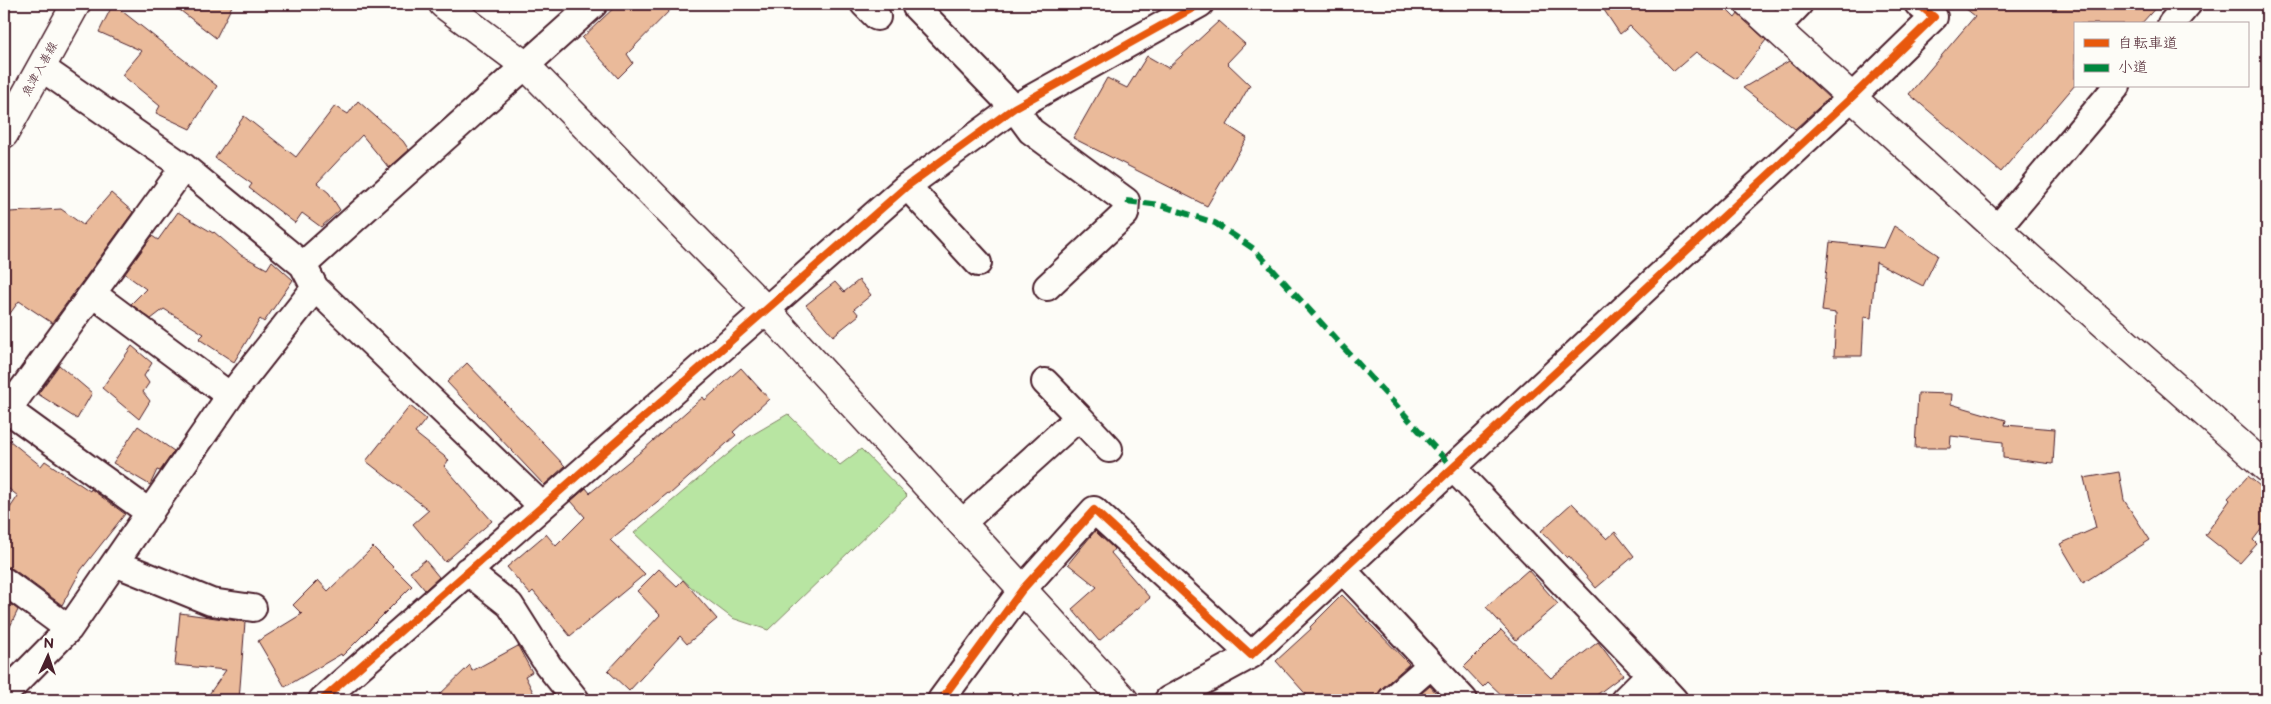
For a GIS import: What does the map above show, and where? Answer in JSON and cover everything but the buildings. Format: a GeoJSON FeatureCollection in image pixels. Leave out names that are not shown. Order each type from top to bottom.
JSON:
{"type":"FeatureCollection","features":[{"type":"Feature","properties":{"kind":"street","name":"魚津入善線"},"geometry":{"type":"LineString","coordinates":[[4,134],[76,4]]}},
{"type":"Feature","properties":{"kind":"street"},"geometry":{"type":"LineString","coordinates":[[442,4],[526,66],[765,309],[1124,700]]}},
{"type":"Feature","properties":{"kind":"street"},"geometry":{"type":"LineString","coordinates":[[302,265],[594,4]]}},
{"type":"Feature","properties":{"kind":"street"},"geometry":{"type":"LineString","coordinates":[[322,700],[907,186],[1014,108],[1200,4]]}},
{"type":"Feature","properties":{"kind":"street"},"geometry":{"type":"LineString","coordinates":[[1749,4],[1997,229],[2267,468]]}},
{"type":"Feature","properties":{"kind":"street"},"geometry":{"type":"LineString","coordinates":[[1776,28],[1799,4]]}},
{"type":"Feature","properties":{"kind":"street"},"geometry":{"type":"LineString","coordinates":[[1168,700],[1251,655],[1453,468],[1851,98],[1934,17],[1918,4]]}},
{"type":"Feature","properties":{"kind":"street"},"geometry":{"type":"LineString","coordinates":[[2173,22],[2188,4]]}},
{"type":"Feature","properties":{"kind":"street"},"geometry":{"type":"LineString","coordinates":[[916,7],[1014,108],[1031,131],[1126,201],[1126,214],[1047,287]]}},
{"type":"Feature","properties":{"kind":"street"},"geometry":{"type":"LineString","coordinates":[[42,68],[184,167],[302,265],[315,288],[542,506]]}},
{"type":"Feature","properties":{"kind":"street"},"geometry":{"type":"LineString","coordinates":[[1997,229],[2116,88]]}},
{"type":"Feature","properties":{"kind":"street"},"geometry":{"type":"LineString","coordinates":[[150,513],[6,413],[184,167]]}},
{"type":"Feature","properties":{"kind":"street"},"geometry":{"type":"LineString","coordinates":[[907,186],[978,264]]}},
{"type":"Feature","properties":{"kind":"street"},"geometry":{"type":"LineString","coordinates":[[4,696],[69,628],[230,396],[315,288]]}},
{"type":"Feature","properties":{"kind":"street"},"geometry":{"type":"LineString","coordinates":[[93,294],[230,396]]}},
{"type":"Feature","properties":{"kind":"street"},"geometry":{"type":"LineString","coordinates":[[1045,382],[1109,449]]}},
{"type":"Feature","properties":{"kind":"street"},"geometry":{"type":"LineString","coordinates":[[962,523],[1079,417]]}},
{"type":"Feature","properties":{"kind":"street"},"geometry":{"type":"LineString","coordinates":[[1453,468],[1674,700]]}},
{"type":"Feature","properties":{"kind":"street"},"geometry":{"type":"LineString","coordinates":[[941,700],[1022,590],[1094,510],[1251,655]]}},
{"type":"Feature","properties":{"kind":"street"},"geometry":{"type":"LineString","coordinates":[[115,563],[211,602],[253,608]]}},
{"type":"Feature","properties":{"kind":"street"},"geometry":{"type":"LineString","coordinates":[[1343,570],[1430,666],[1464,700]]}},
{"type":"Feature","properties":{"kind":"street"},"geometry":{"type":"LineString","coordinates":[[467,571],[510,605],[548,665],[576,700]]}},
{"type":"Feature","properties":{"kind":"street"},"geometry":{"type":"LineString","coordinates":[[4,581],[69,628]]}},
{"type":"Feature","properties":{"kind":"street"},"geometry":{"type":"LineString","coordinates":[[1391,700],[1430,666]]}},
{"type":"Feature","properties":{"kind":"street"},"geometry":{"type":"LineString","coordinates":[[1624,700],[1650,674]]}},
{"type":"Feature","properties":{"kind":"green space"},"geometry":{"type":"Polygon","coordinates":[[[788,414],[840,465],[861,449],[907,496],[768,630],[732,618],[691,587],[634,533],[747,438],[788,414]]]}},
{"type":"Feature","properties":{"kind":"marked path"},"geometry":{"type":"LineString","coordinates":[[1126,201],[1160,205],[1215,223],[1254,249],[1453,468]]}},
{"type":"Feature","properties":{"kind":"cycle path"},"geometry":{"type":"LineString","coordinates":[[322,700],[907,186],[1014,108],[1200,4]]}},
{"type":"Feature","properties":{"kind":"cycle path"},"geometry":{"type":"LineString","coordinates":[[941,700],[1022,590],[1094,510],[1251,655],[1851,98],[1934,17],[1918,4]]}}]}
